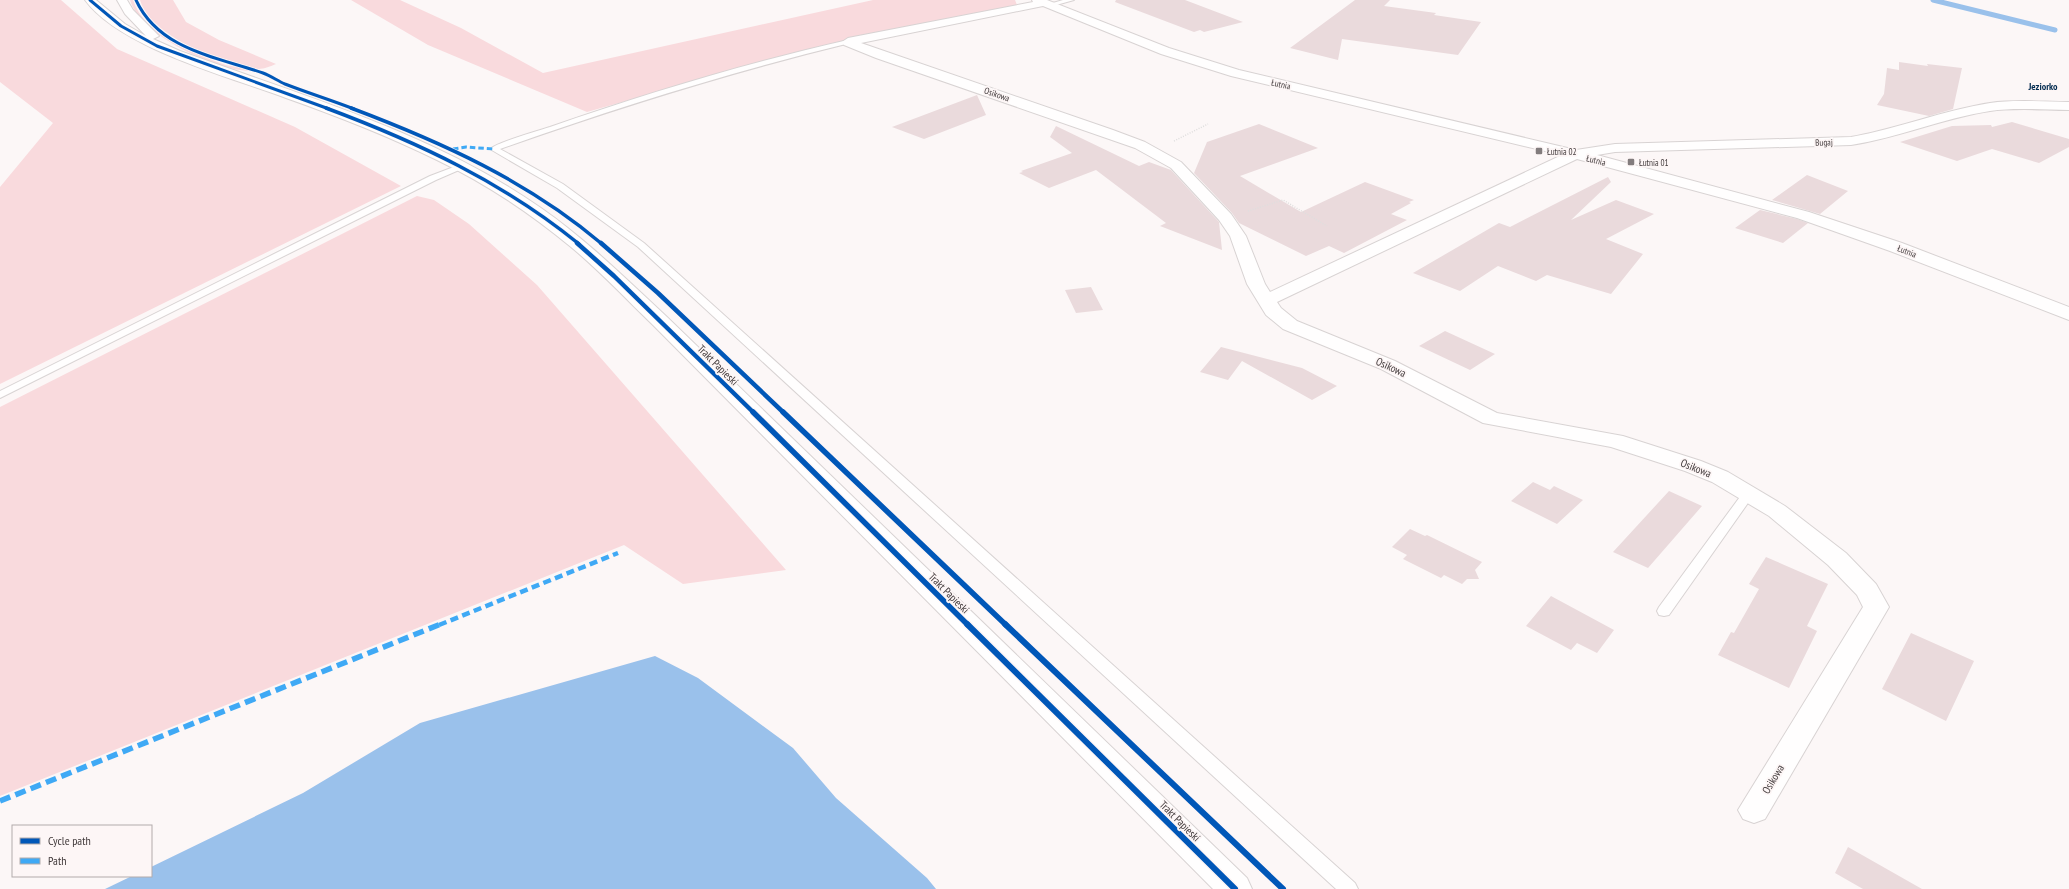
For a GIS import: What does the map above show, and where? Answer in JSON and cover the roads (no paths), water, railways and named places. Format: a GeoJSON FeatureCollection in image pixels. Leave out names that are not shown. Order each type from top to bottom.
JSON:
{"type":"FeatureCollection","features":[{"type":"Feature","properties":{"kind":"street","name":"Trakt Papieski"},"geometry":{"type":"LineString","coordinates":[[90,0],[105,16],[147,42],[375,127],[419,145],[462,166],[523,203],[597,261],[1235,889]]}},
{"type":"Feature","properties":{"kind":"street","name":"Trakt Papieski"},"geometry":{"type":"LineString","coordinates":[[122,0],[129,12],[142,27],[169,49]]}},
{"type":"Feature","properties":{"kind":"street"},"geometry":{"type":"LineString","coordinates":[[848,42],[1043,3]]}},
{"type":"Feature","properties":{"kind":"street","name":"Łutnia"},"geometry":{"type":"LineString","coordinates":[[1043,3],[1164,51],[1235,72],[1576,154],[1803,215],[1896,247],[2069,314]]}},
{"type":"Feature","properties":{"kind":"street","name":"Osikowa"},"geometry":{"type":"LineString","coordinates":[[848,42],[880,55],[1051,112],[1150,150],[1176,165],[1225,217],[1238,236],[1256,284],[1273,311],[1290,325],[1388,365],[1491,418],[1594,437],[1648,450],[1693,466],[1749,493],[1777,511],[1837,559],[1867,590],[1876,608],[1754,810]]}},
{"type":"Feature","properties":{"kind":"street","name":"Bugaj"},"geometry":{"type":"LineString","coordinates":[[1576,154],[1625,148],[1851,141],[1872,138],[1951,115],[1989,107],[2069,106]]}},
{"type":"Feature","properties":{"kind":"street"},"geometry":{"type":"LineString","coordinates":[[1267,300],[1576,154]]}},
{"type":"Feature","properties":{"kind":"lane"},"geometry":{"type":"LineString","coordinates":[[1043,3],[1071,0]]}},
{"type":"Feature","properties":{"kind":"lane"},"geometry":{"type":"LineString","coordinates":[[848,42],[799,53],[592,113],[494,148],[560,186],[641,245],[1349,889]]}},
{"type":"Feature","properties":{"kind":"lane"},"geometry":{"type":"LineString","coordinates":[[0,395],[434,178],[462,166]]}},
{"type":"Feature","properties":{"kind":"lane"},"geometry":{"type":"LineString","coordinates":[[1664,611],[1749,493]]}},
{"type":"Feature","properties":{"kind":"water"},"geometry":{"type":"Polygon","coordinates":[[[655,656],[698,678],[793,748],[836,798],[927,878],[936,889],[105,889],[130,877],[152,877],[152,867],[303,793],[420,723],[655,656]]]}},
{"type":"Feature","properties":{"kind":"waterway"},"geometry":{"type":"LineString","coordinates":[[1933,0],[2055,30]]}},
{"type":"Feature","properties":{"kind":"place","name":"Łutnia 02"},"geometry":{"type":"Point","coordinates":[1539,151]}},
{"type":"Feature","properties":{"kind":"place","name":"Łutnia 01"},"geometry":{"type":"Point","coordinates":[1631,162]}},
{"type":"Feature","properties":{"kind":"district","name":"Jeziorko"},"geometry":{"type":"Point","coordinates":[2043,86]}}]}
